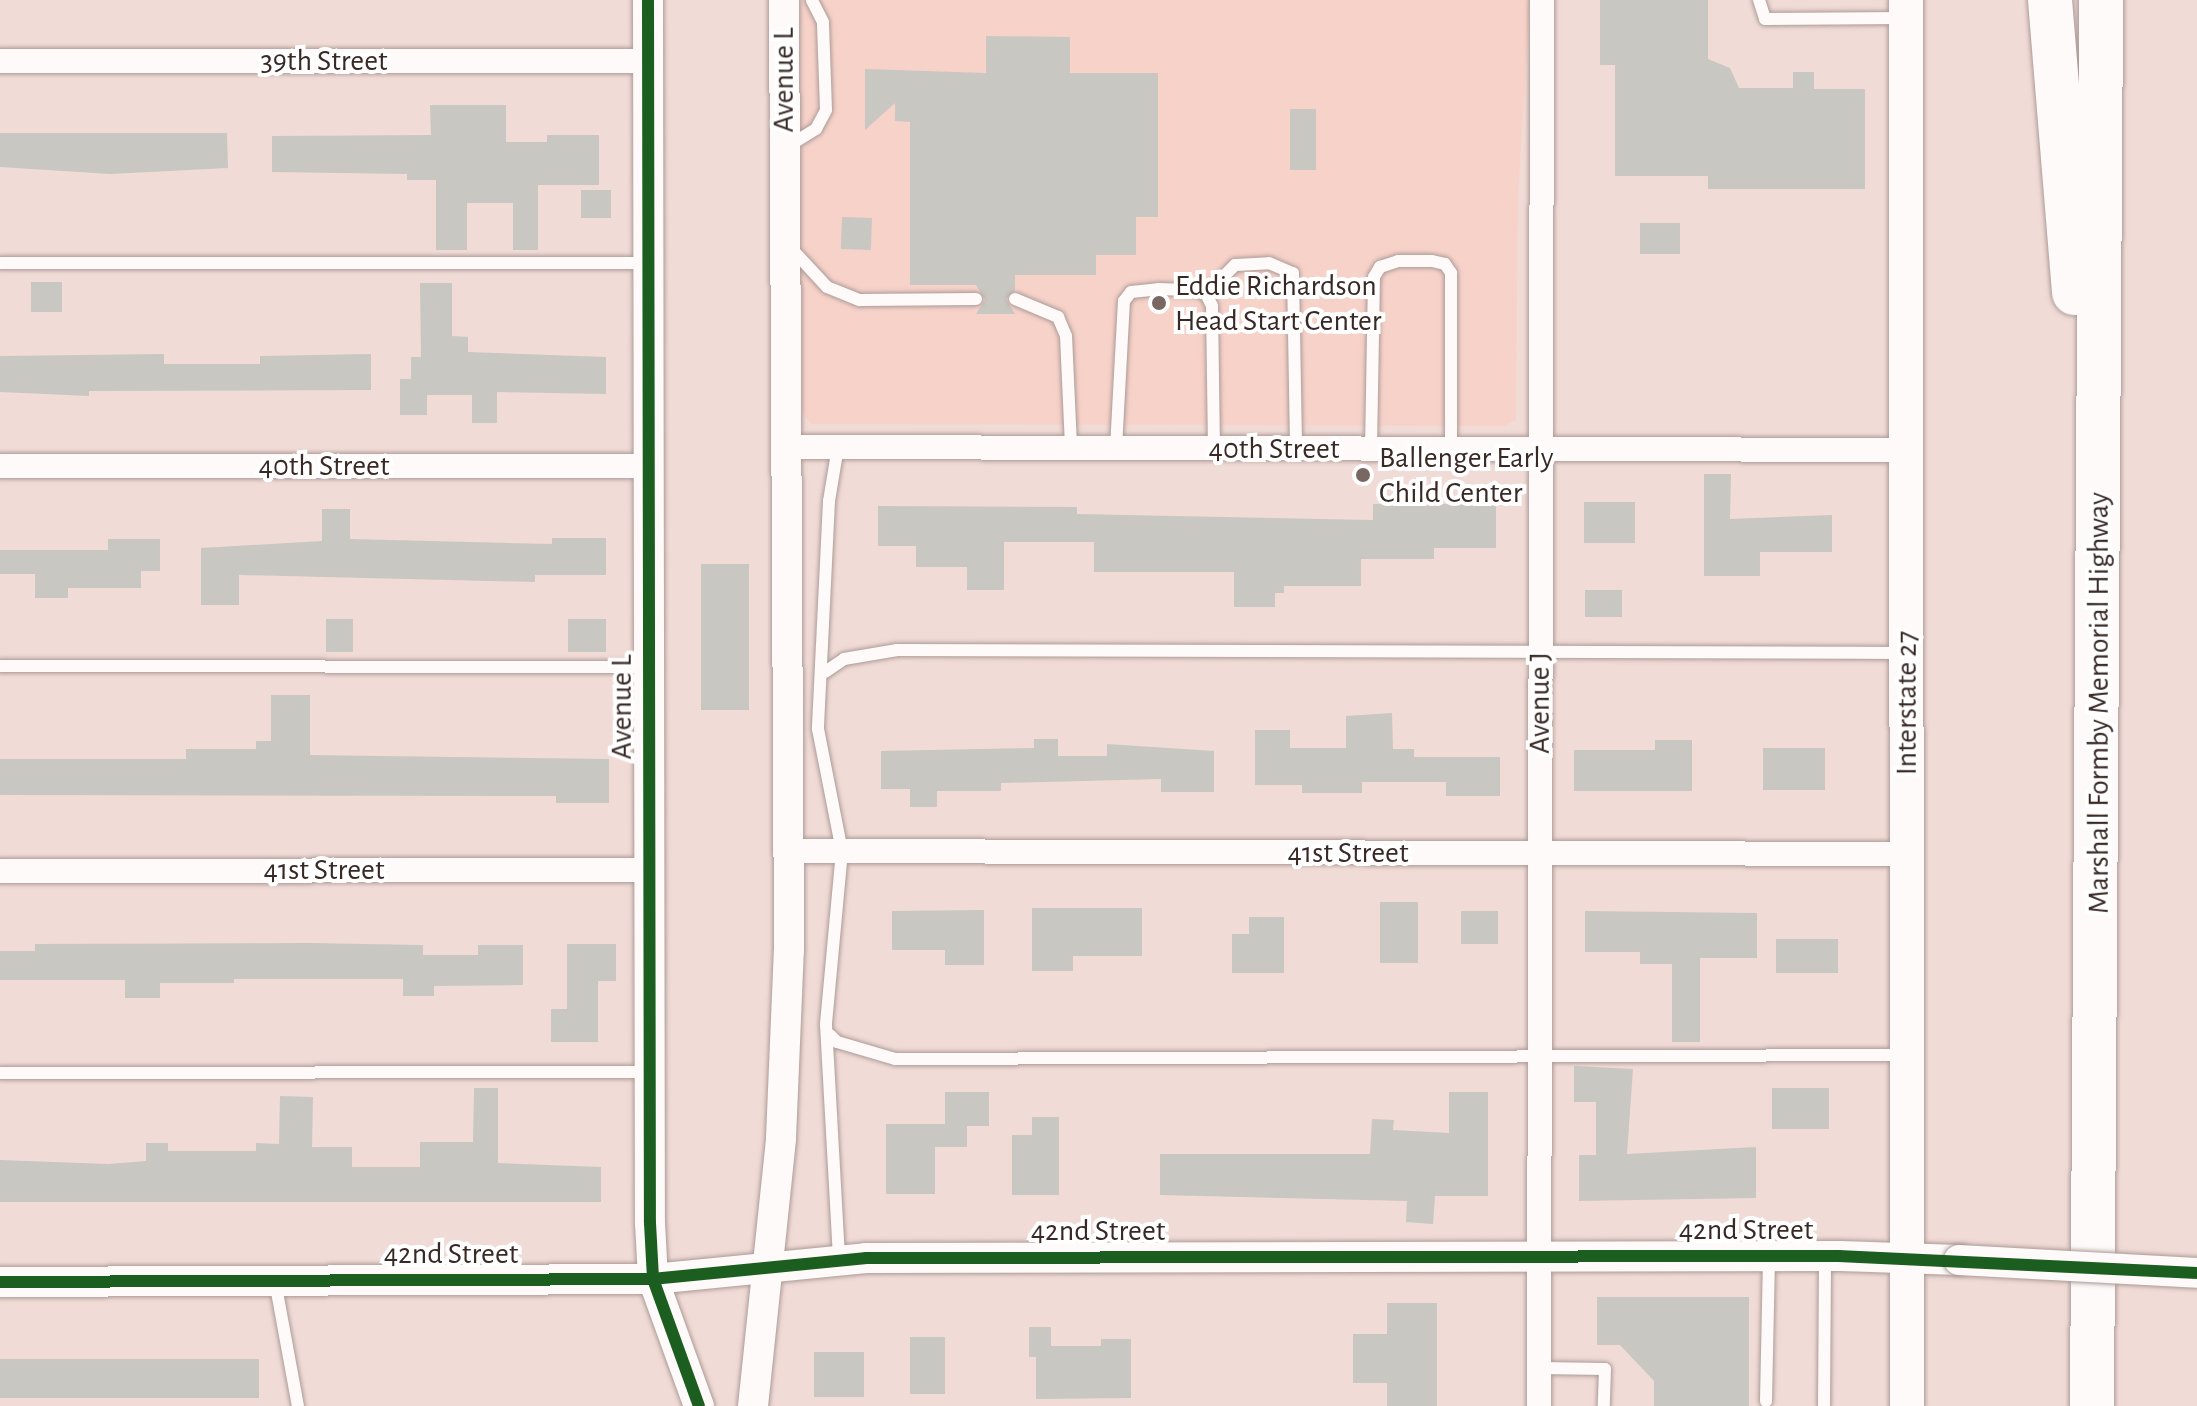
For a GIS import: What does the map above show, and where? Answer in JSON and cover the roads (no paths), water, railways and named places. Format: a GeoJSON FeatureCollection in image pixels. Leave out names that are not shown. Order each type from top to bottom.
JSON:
{"type":"FeatureCollection","features":[{"type":"Feature","properties":{"kind":"highway"},"geometry":{"type":"LineString","coordinates":[[2050,0],[2100,686]]}},
{"type":"Feature","properties":{"kind":"highway","name":"Marshall Formby Memorial Highway"},"geometry":{"type":"LineString","coordinates":[[2091,1400],[2100,686],[2101,0]]}},
{"type":"Feature","properties":{"kind":"main road","name":"Interstate 27"},"geometry":{"type":"LineString","coordinates":[[1906,9],[1907,1406]]}},
{"type":"Feature","properties":{"kind":"street","name":"Avenue L"},"geometry":{"type":"LineString","coordinates":[[648,0],[648,1072],[653,1279],[699,1406]]}},
{"type":"Feature","properties":{"kind":"street","name":"Avenue L"},"geometry":{"type":"LineString","coordinates":[[753,1406],[786,1059],[789,851],[784,0]]}},
{"type":"Feature","properties":{"kind":"street","name":"Avenue J"},"geometry":{"type":"LineString","coordinates":[[1539,1406],[1544,1053],[1539,450],[1542,0]]}},
{"type":"Feature","properties":{"kind":"street","name":"39th Street"},"geometry":{"type":"LineString","coordinates":[[0,61],[648,61]]}},
{"type":"Feature","properties":{"kind":"street","name":"40th Street"},"geometry":{"type":"LineString","coordinates":[[785,447],[1907,450]]}},
{"type":"Feature","properties":{"kind":"street","name":"40th Street"},"geometry":{"type":"LineString","coordinates":[[0,466],[648,466]]}},
{"type":"Feature","properties":{"kind":"street","name":"41st Street"},"geometry":{"type":"LineString","coordinates":[[789,851],[1907,854]]}},
{"type":"Feature","properties":{"kind":"street","name":"41st Street"},"geometry":{"type":"LineString","coordinates":[[0,871],[649,870]]}},
{"type":"Feature","properties":{"kind":"street","name":"42nd Street"},"geometry":{"type":"LineString","coordinates":[[0,1282],[653,1279],[839,1258],[1825,1256],[2197,1273]]}},
{"type":"Feature","properties":{"kind":"lane"},"geometry":{"type":"LineString","coordinates":[[785,148],[816,129],[826,110],[823,22],[812,0]]}},
{"type":"Feature","properties":{"kind":"lane"},"geometry":{"type":"LineString","coordinates":[[1759,0],[1765,19],[1906,9]]}},
{"type":"Feature","properties":{"kind":"lane"},"geometry":{"type":"LineString","coordinates":[[785,242],[827,287],[850,298],[976,299]]}},
{"type":"Feature","properties":{"kind":"lane"},"geometry":{"type":"LineString","coordinates":[[1371,449],[1374,277],[1380,267],[1398,261],[1432,261],[1445,264],[1451,273],[1451,449]]}},
{"type":"Feature","properties":{"kind":"lane"},"geometry":{"type":"LineString","coordinates":[[0,263],[649,263]]}},
{"type":"Feature","properties":{"kind":"lane"},"geometry":{"type":"LineString","coordinates":[[1206,294],[1235,265],[1269,263],[1293,273],[1296,449]]}},
{"type":"Feature","properties":{"kind":"lane"},"geometry":{"type":"LineString","coordinates":[[1116,448],[1124,301],[1131,292],[1158,289],[1206,294]]}},
{"type":"Feature","properties":{"kind":"lane"},"geometry":{"type":"LineString","coordinates":[[1206,294],[1213,320],[1214,449]]}},
{"type":"Feature","properties":{"kind":"lane"},"geometry":{"type":"LineString","coordinates":[[1015,299],[1058,317],[1066,336],[1071,448]]}},
{"type":"Feature","properties":{"kind":"lane"},"geometry":{"type":"LineString","coordinates":[[838,447],[829,514],[825,672],[818,729],[842,851],[827,988],[839,1258]]}},
{"type":"Feature","properties":{"kind":"lane"},"geometry":{"type":"LineString","coordinates":[[825,672],[844,659],[897,650],[1907,653]]}},
{"type":"Feature","properties":{"kind":"lane"},"geometry":{"type":"LineString","coordinates":[[0,666],[649,667]]}},
{"type":"Feature","properties":{"kind":"lane"},"geometry":{"type":"LineString","coordinates":[[830,1035],[837,1042],[895,1059],[1544,1053],[1907,1055]]}},
{"type":"Feature","properties":{"kind":"lane"},"geometry":{"type":"LineString","coordinates":[[0,1073],[648,1072]]}},
{"type":"Feature","properties":{"kind":"lane"},"geometry":{"type":"LineString","coordinates":[[1766,1401],[1769,1256]]}},
{"type":"Feature","properties":{"kind":"lane"},"geometry":{"type":"LineString","coordinates":[[1824,1406],[1825,1256]]}},
{"type":"Feature","properties":{"kind":"lane"},"geometry":{"type":"LineString","coordinates":[[275,1281],[298,1406]]}},
{"type":"Feature","properties":{"kind":"lane"},"geometry":{"type":"LineString","coordinates":[[1540,1368],[1605,1369],[1604,1406]]}},
{"type":"Feature","properties":{"kind":"place","name":"Eddie Richardson Head Start Center"},"geometry":{"type":"Point","coordinates":[1159,303]}},
{"type":"Feature","properties":{"kind":"place","name":"Ballenger Early Child Center"},"geometry":{"type":"Point","coordinates":[1363,475]}}]}
